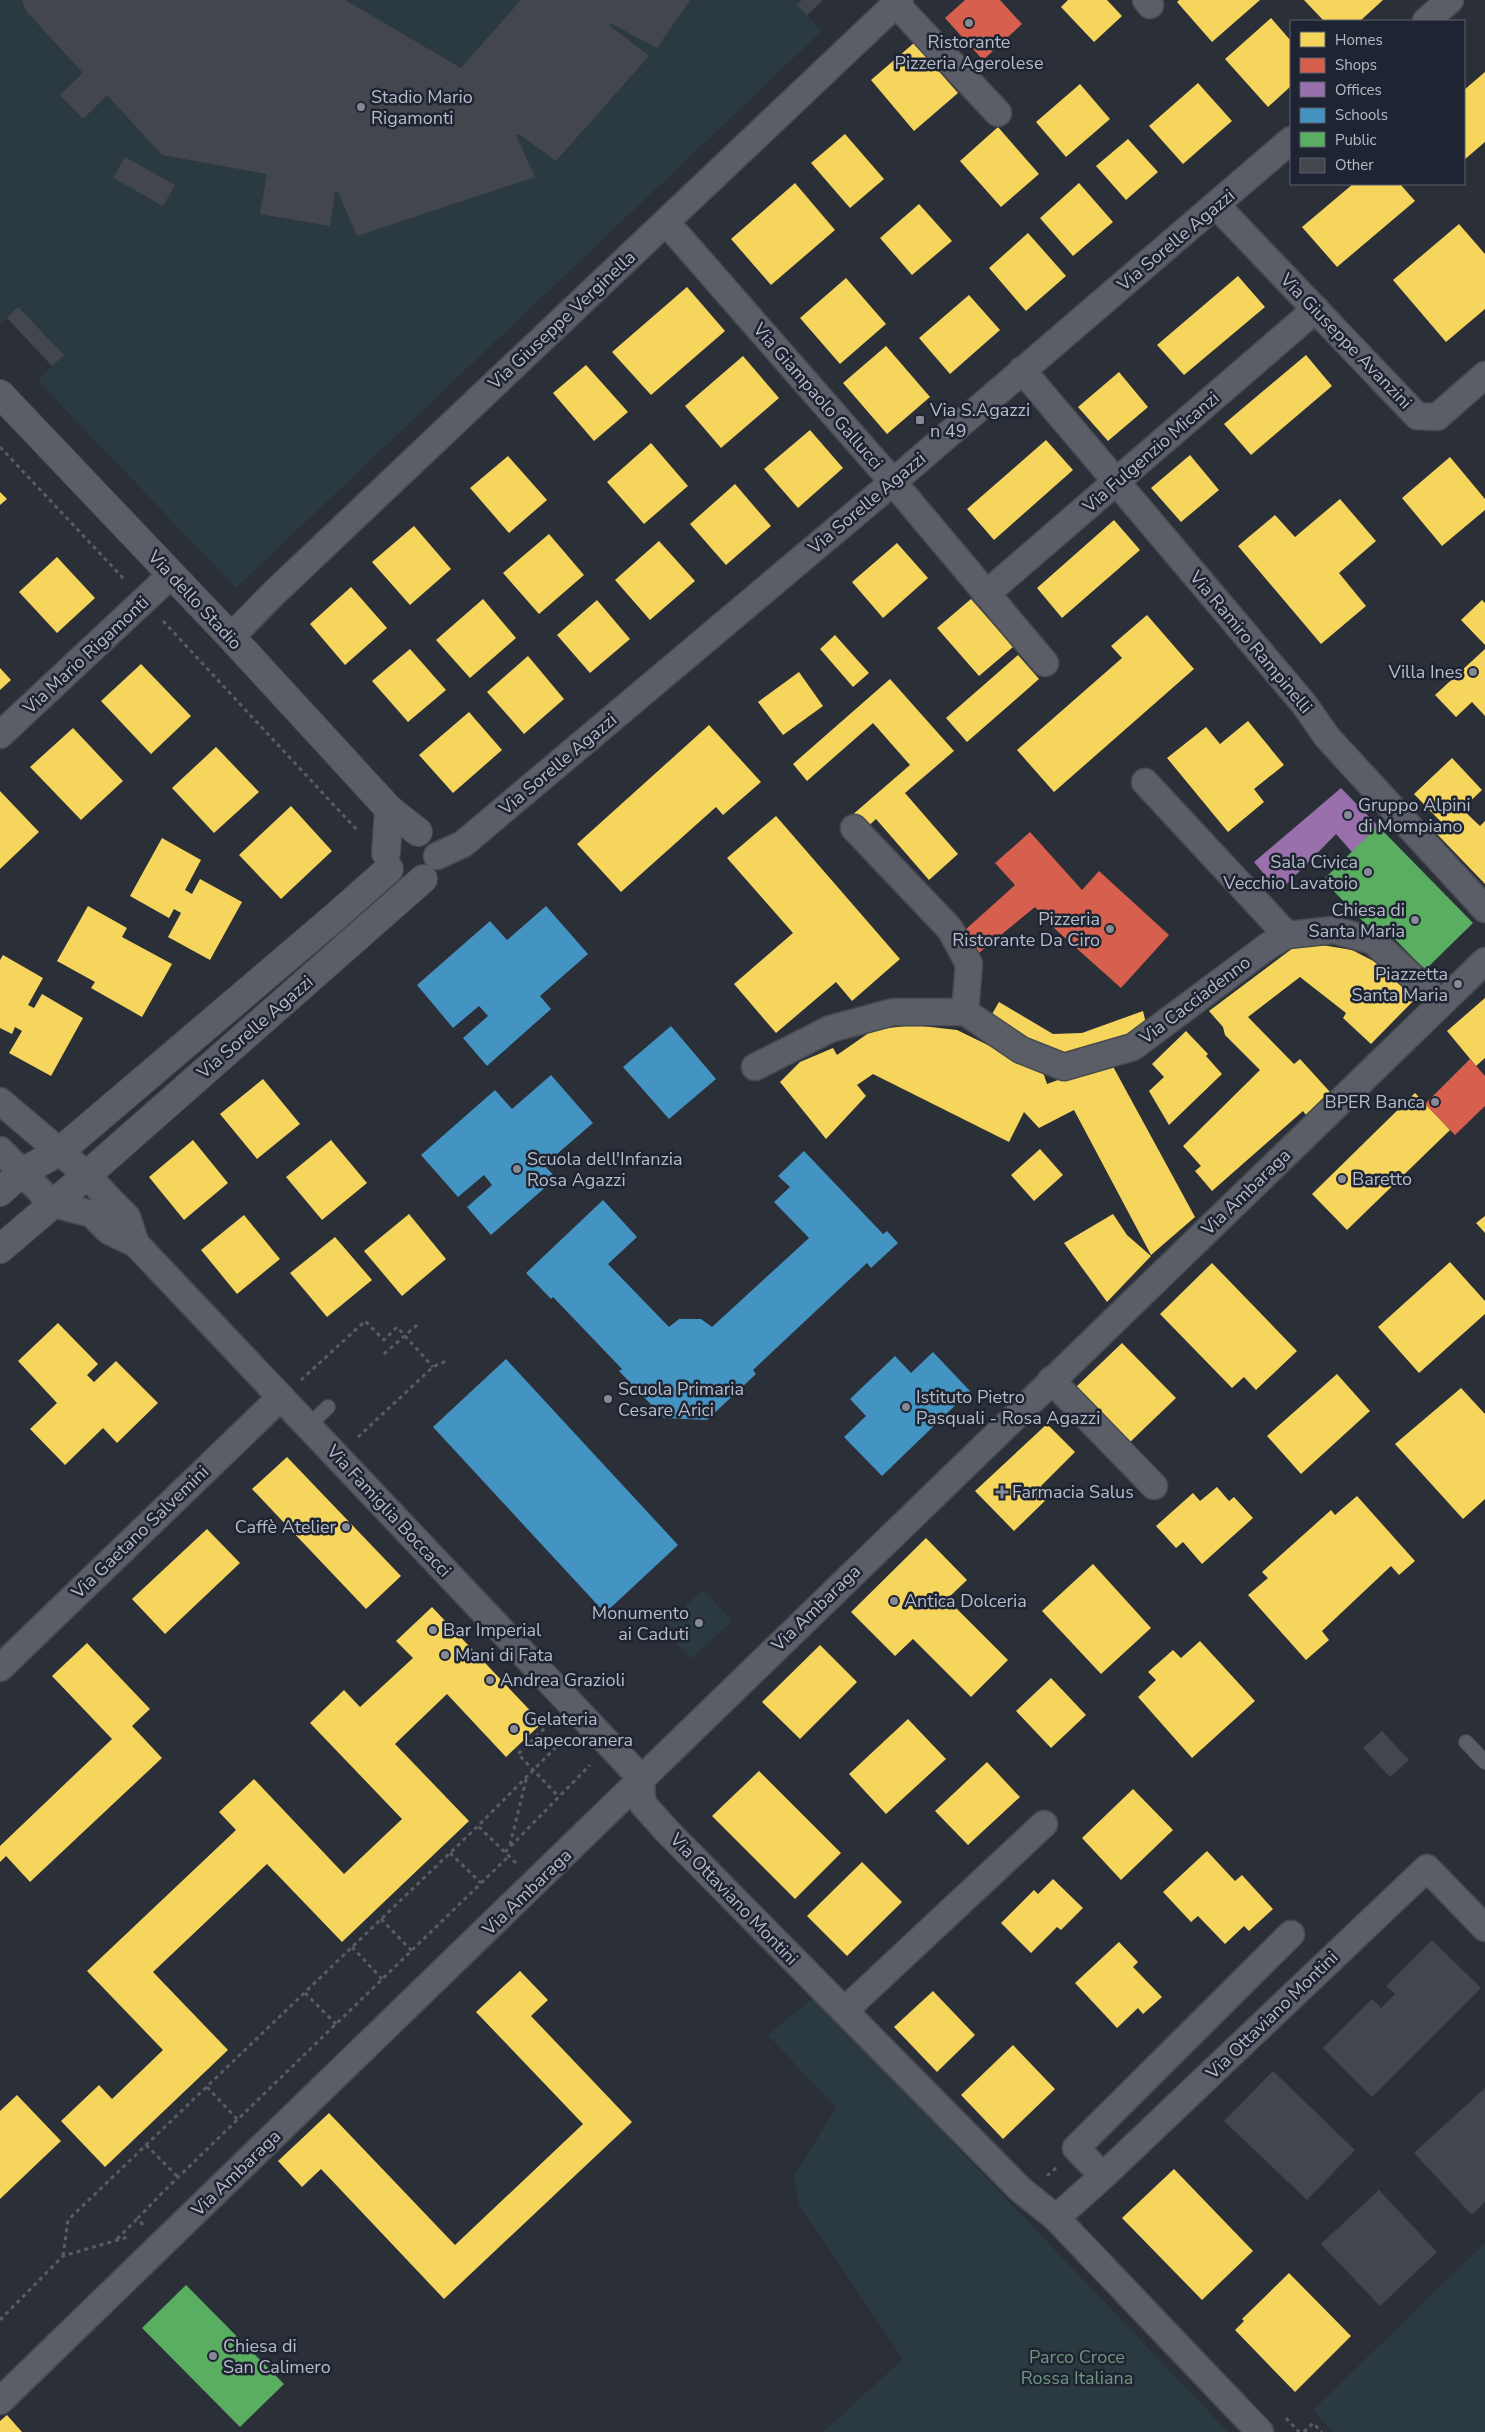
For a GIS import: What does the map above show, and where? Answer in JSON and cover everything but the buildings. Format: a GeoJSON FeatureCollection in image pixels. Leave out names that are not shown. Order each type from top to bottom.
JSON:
{"type":"FeatureCollection","features":[{"type":"Feature","properties":{"kind":"street"},"geometry":{"type":"LineString","coordinates":[[1427,20],[1450,0]]}},
{"type":"Feature","properties":{"kind":"street","name":"Via Giuseppe Verginella"},"geometry":{"type":"LineString","coordinates":[[231,637],[273,594],[898,2],[998,113]]}},
{"type":"Feature","properties":{"kind":"street","name":"Via Sorelle Agazzi"},"geometry":{"type":"LineString","coordinates":[[437,856],[463,844],[893,482],[1022,370],[1217,206],[1290,141]]}},
{"type":"Feature","properties":{"kind":"street","name":"Via Giuseppe Avanzini"},"geometry":{"type":"LineString","coordinates":[[1217,206],[1417,416],[1437,417],[1485,375]]}},
{"type":"Feature","properties":{"kind":"street","name":"Via Giampaolo Gallucci"},"geometry":{"type":"LineString","coordinates":[[666,222],[893,482],[1045,663]]}},
{"type":"Feature","properties":{"kind":"street","name":"Via Fulgenzio Micanzi"},"geometry":{"type":"LineString","coordinates":[[986,594],[1316,309]]}},
{"type":"Feature","properties":{"kind":"street","name":"Via Ramiro Rampinelli"},"geometry":{"type":"LineString","coordinates":[[1022,370],[1304,704],[1327,737],[1485,909]]}},
{"type":"Feature","properties":{"kind":"street","name":"Via dello Stadio"},"geometry":{"type":"LineString","coordinates":[[0,394],[231,637],[388,808],[418,832]]}},
{"type":"Feature","properties":{"kind":"street","name":"Via Mario Rigamonti"},"geometry":{"type":"LineString","coordinates":[[0,736],[171,574]]}},
{"type":"Feature","properties":{"kind":"street"},"geometry":{"type":"LineString","coordinates":[[1145,782],[1288,935]]}},
{"type":"Feature","properties":{"kind":"street"},"geometry":{"type":"LineString","coordinates":[[387,861],[390,842],[397,835],[407,831],[418,832],[431,841],[437,856],[432,872],[423,879],[415,882],[403,881],[387,861],[388,808]]}},
{"type":"Feature","properties":{"kind":"street"},"geometry":{"type":"LineString","coordinates":[[755,1067],[830,1029],[893,1012],[965,1012],[968,964],[950,929],[854,828]]}},
{"type":"Feature","properties":{"kind":"street","name":"Via Sorelle Agazzi"},"geometry":{"type":"LineString","coordinates":[[0,1192],[22,1172],[59,1152],[336,916],[387,861]]}},
{"type":"Feature","properties":{"kind":"street","name":"Via Sorelle Agazzi"},"geometry":{"type":"LineString","coordinates":[[0,1249],[87,1175],[423,879]]}},
{"type":"Feature","properties":{"kind":"street","name":"Via Cacciadenno"},"geometry":{"type":"LineString","coordinates":[[965,1012],[1021,1050],[1064,1067],[1133,1047],[1268,946],[1288,935],[1334,930],[1373,941],[1441,1003]]}},
{"type":"Feature","properties":{"kind":"street"},"geometry":{"type":"LineString","coordinates":[[1441,1003],[1485,962]]}},
{"type":"Feature","properties":{"kind":"street","name":"Via Ambaraga"},"geometry":{"type":"LineString","coordinates":[[0,2401],[1441,1003]]}},
{"type":"Feature","properties":{"kind":"street","name":"Via Famiglia Boccacci"},"geometry":{"type":"LineString","coordinates":[[0,1101],[87,1175],[127,1218],[136,1244]]}},
{"type":"Feature","properties":{"kind":"street"},"geometry":{"type":"LineString","coordinates":[[0,1150],[53,1204]]}},
{"type":"Feature","properties":{"kind":"street","name":"Via Famiglia Boccacci"},"geometry":{"type":"LineString","coordinates":[[53,1204],[92,1214],[109,1231],[136,1244],[641,1778]]}},
{"type":"Feature","properties":{"kind":"street"},"geometry":{"type":"LineString","coordinates":[[1051,1380],[1154,1486]]}},
{"type":"Feature","properties":{"kind":"street","name":"Via Gaetano Salvemini"},"geometry":{"type":"LineString","coordinates":[[0,1668],[281,1397]]}},
{"type":"Feature","properties":{"kind":"street","name":"Via Ottaviano Montini"},"geometry":{"type":"LineString","coordinates":[[641,1778],[642,1803],[1020,2189],[1056,2218],[1260,2432]]}},
{"type":"Feature","properties":{"kind":"street"},"geometry":{"type":"LineString","coordinates":[[844,2011],[1044,1824]]}},
{"type":"Feature","properties":{"kind":"street","name":"Via Ottaviano Montini"},"geometry":{"type":"LineString","coordinates":[[1056,2218],[1103,2176],[1250,2035],[1350,1929],[1421,1862],[1485,1928]]}},
{"type":"Feature","properties":{"kind":"street"},"geometry":{"type":"LineString","coordinates":[[1103,2176],[1076,2148],[1292,1934]]}},
{"type":"Feature","properties":{"kind":"street"},"geometry":{"type":"LineString","coordinates":[[1221,2004],[1250,2035]]}},
{"type":"Feature","properties":{"kind":"lane"},"geometry":{"type":"LineString","coordinates":[[308,1426],[328,1407]]}},
{"type":"Feature","properties":{"kind":"lane"},"geometry":{"type":"LineString","coordinates":[[1466,1742],[1485,1762]]}},
{"type":"Feature","properties":{"kind":"path"},"geometry":{"type":"LineString","coordinates":[[0,447],[356,828],[358,836]]}},
{"type":"Feature","properties":{"kind":"path"},"geometry":{"type":"LineString","coordinates":[[294,1373],[301,1380],[365,1321],[384,1340],[398,1327],[433,1368]]}},
{"type":"Feature","properties":{"kind":"path"},"geometry":{"type":"LineString","coordinates":[[384,1354],[417,1325]]}},
{"type":"Feature","properties":{"kind":"path"},"geometry":{"type":"LineString","coordinates":[[357,1438],[433,1368],[448,1360]]}},
{"type":"Feature","properties":{"kind":"path"},"geometry":{"type":"LineString","coordinates":[[554,1719],[518,1754],[559,1797]]}},
{"type":"Feature","properties":{"kind":"path"},"geometry":{"type":"LineString","coordinates":[[64,2256],[68,2220],[478,1826],[569,1734]]}},
{"type":"Feature","properties":{"kind":"path"},"geometry":{"type":"LineString","coordinates":[[505,1852],[594,1761]]}},
{"type":"Feature","properties":{"kind":"path"},"geometry":{"type":"LineString","coordinates":[[509,1847],[527,1776]]}},
{"type":"Feature","properties":{"kind":"path"},"geometry":{"type":"LineString","coordinates":[[478,1826],[535,1883]]}},
{"type":"Feature","properties":{"kind":"path"},"geometry":{"type":"LineString","coordinates":[[450,1853],[481,1883]]}},
{"type":"Feature","properties":{"kind":"path"},"geometry":{"type":"LineString","coordinates":[[116,2241],[509,1856]]}},
{"type":"Feature","properties":{"kind":"path"},"geometry":{"type":"LineString","coordinates":[[381,1919],[412,1951]]}},
{"type":"Feature","properties":{"kind":"path"},"geometry":{"type":"LineString","coordinates":[[352,1947],[382,1979]]}},
{"type":"Feature","properties":{"kind":"path"},"geometry":{"type":"LineString","coordinates":[[305,1993],[336,2024]]}},
{"type":"Feature","properties":{"kind":"path"},"geometry":{"type":"LineString","coordinates":[[206,2087],[238,2120]]}},
{"type":"Feature","properties":{"kind":"path"},"geometry":{"type":"LineString","coordinates":[[146,2145],[179,2178]]}},
{"type":"Feature","properties":{"kind":"path"},"geometry":{"type":"LineString","coordinates":[[138,2218],[148,2230]]}},
{"type":"Feature","properties":{"kind":"path"},"geometry":{"type":"LineString","coordinates":[[0,2320],[64,2256],[131,2236]]}},
{"type":"Feature","properties":{"kind":"path"},"geometry":{"type":"LineString","coordinates":[[1304,2432],[1313,2423],[1322,2432]]}},
{"type":"Feature","properties":{"kind":"green space","name":"Stadio Mario Rigamonti"},"geometry":{"type":"Polygon","coordinates":[[[0,0],[823,0],[807,15],[822,31],[236,588],[38,381],[52,366],[7,318],[0,324],[0,0]]]}},
{"type":"Feature","properties":{"kind":"green space"},"geometry":{"type":"Polygon","coordinates":[[[703,1590],[732,1621],[691,1659],[662,1627],[703,1590]]]}},
{"type":"Feature","properties":{"kind":"green space","name":"Parco Croce Rossa Italiana"},"geometry":{"type":"Polygon","coordinates":[[[814,1997],[1228,2432],[823,2432],[903,2359],[799,2205],[794,2176],[836,2108],[768,2035],[814,1997]]]}},
{"type":"Feature","properties":{"kind":"green space"},"geometry":{"type":"Polygon","coordinates":[[[1485,2243],[1485,2432],[1334,2432],[1313,2410],[1485,2243]]]}},
{"type":"Feature","properties":{"kind":"place","name":"Ristorante Pizzeria Agerolese"},"geometry":{"type":"Point","coordinates":[969,23]}},
{"type":"Feature","properties":{"kind":"place","name":"Stadio Mario Rigamonti"},"geometry":{"type":"Point","coordinates":[361,107]}},
{"type":"Feature","properties":{"kind":"place","name":"Via S.Agazzi n 49"},"geometry":{"type":"Point","coordinates":[920,420]}},
{"type":"Feature","properties":{"kind":"place","name":"Villa Ines"},"geometry":{"type":"Point","coordinates":[1473,672]}},
{"type":"Feature","properties":{"kind":"place","name":"Gruppo Alpini di Mompiano"},"geometry":{"type":"Point","coordinates":[1348,815]}},
{"type":"Feature","properties":{"kind":"place","name":"Sala Civica Vecchio Lavatoio"},"geometry":{"type":"Point","coordinates":[1368,872]}},
{"type":"Feature","properties":{"kind":"place","name":"Chiesa di Santa Maria"},"geometry":{"type":"Point","coordinates":[1415,920]}},
{"type":"Feature","properties":{"kind":"place","name":"Pizzeria Ristorante Da Ciro"},"geometry":{"type":"Point","coordinates":[1110,929]}},
{"type":"Feature","properties":{"kind":"place","name":"Piazzetta Santa Maria"},"geometry":{"type":"Point","coordinates":[1458,984]}},
{"type":"Feature","properties":{"kind":"place","name":"BPER Banca"},"geometry":{"type":"Point","coordinates":[1435,1102]}},
{"type":"Feature","properties":{"kind":"place","name":"Scuola dell'Infanzia Rosa Agazzi"},"geometry":{"type":"Point","coordinates":[517,1169]}},
{"type":"Feature","properties":{"kind":"place","name":"Baretto"},"geometry":{"type":"Point","coordinates":[1342,1179]}},
{"type":"Feature","properties":{"kind":"place","name":"Scuola Primaria Cesare Arici"},"geometry":{"type":"Point","coordinates":[608,1399]}},
{"type":"Feature","properties":{"kind":"place","name":"Istituto Pietro Pasquali - Rosa Agazzi"},"geometry":{"type":"Point","coordinates":[906,1407]}},
{"type":"Feature","properties":{"kind":"place","name":"Farmacia Salus"},"geometry":{"type":"Point","coordinates":[1002,1492]}},
{"type":"Feature","properties":{"kind":"place","name":"Caffè Atelier"},"geometry":{"type":"Point","coordinates":[346,1527]}},
{"type":"Feature","properties":{"kind":"place","name":"Antica Dolceria"},"geometry":{"type":"Point","coordinates":[894,1601]}},
{"type":"Feature","properties":{"kind":"place","name":"Monumento ai Caduti"},"geometry":{"type":"Point","coordinates":[699,1623]}},
{"type":"Feature","properties":{"kind":"place","name":"Bar Imperial"},"geometry":{"type":"Point","coordinates":[433,1630]}},
{"type":"Feature","properties":{"kind":"place","name":"Mani di Fata"},"geometry":{"type":"Point","coordinates":[445,1655]}},
{"type":"Feature","properties":{"kind":"place","name":"Andrea Grazioli"},"geometry":{"type":"Point","coordinates":[490,1680]}},
{"type":"Feature","properties":{"kind":"place","name":"Gelateria Lapecoranera"},"geometry":{"type":"Point","coordinates":[514,1729]}},
{"type":"Feature","properties":{"kind":"place","name":"Chiesa di San Calimero"},"geometry":{"type":"Point","coordinates":[213,2356]}}]}
